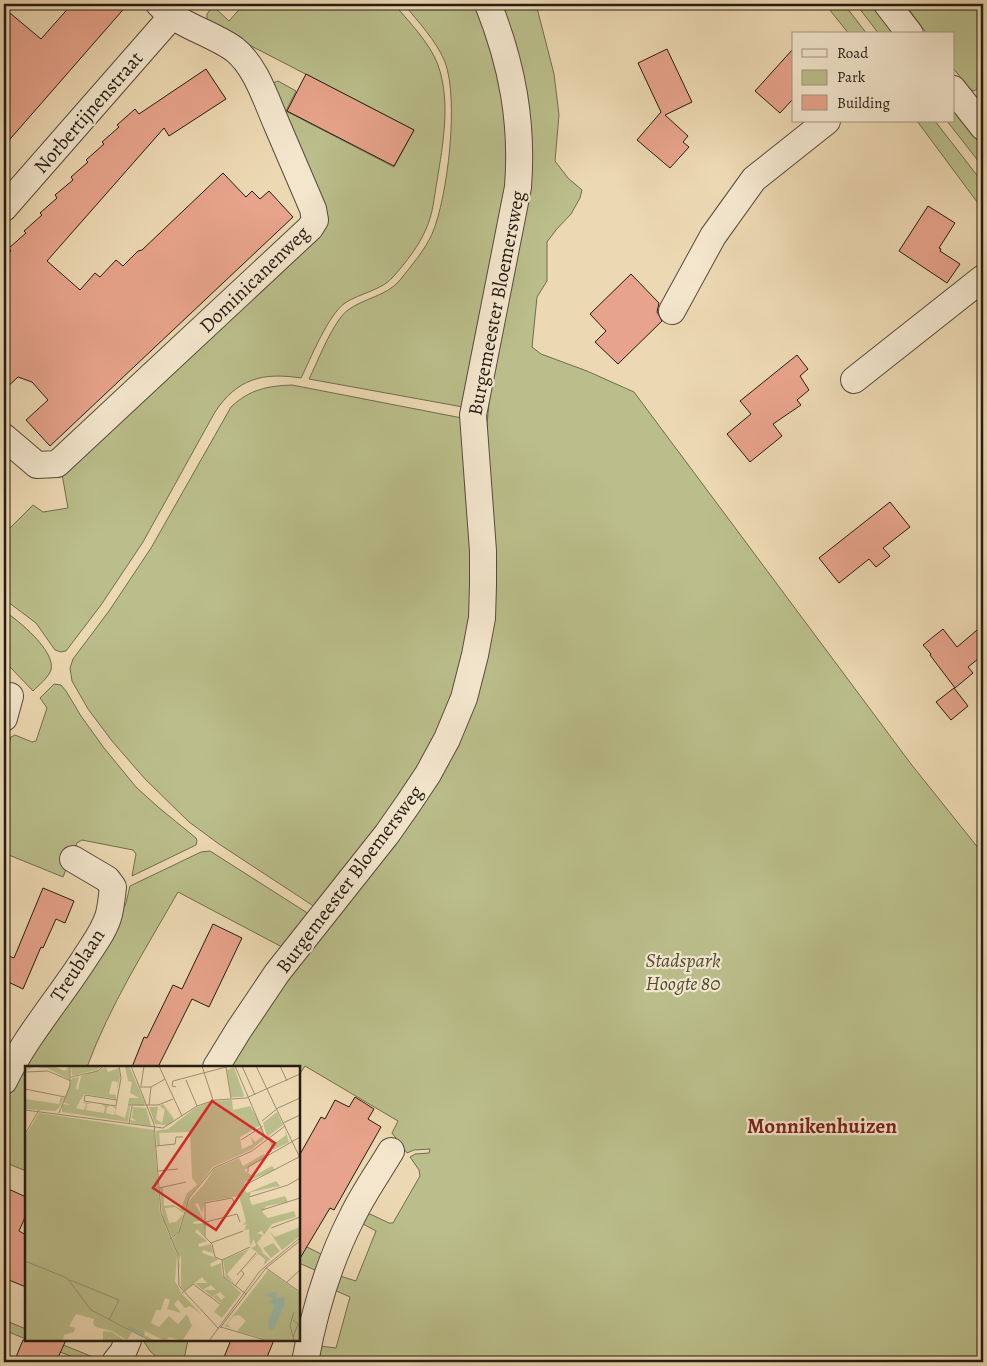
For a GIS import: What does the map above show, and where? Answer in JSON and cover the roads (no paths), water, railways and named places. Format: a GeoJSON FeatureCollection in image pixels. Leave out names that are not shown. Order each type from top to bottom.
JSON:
{"type":"FeatureCollection","features":[{"type":"Feature","properties":{"kind":"street","name":"Burgemeester Bloemersweg"},"geometry":{"type":"LineString","coordinates":[[217,1066],[278,973],[387,834],[428,774],[447,739],[464,698],[475,655],[482,618],[483,585],[473,415],[518,187],[520,156],[517,111],[510,73],[502,39],[488,4]]}},
{"type":"Feature","properties":{"kind":"street"},"geometry":{"type":"LineString","coordinates":[[887,4],[908,32]]}},
{"type":"Feature","properties":{"kind":"street","name":"Norbertijnenstraat"},"geometry":{"type":"LineString","coordinates":[[4,208],[166,10]]}},
{"type":"Feature","properties":{"kind":"street","name":"Dominicanenweg"},"geometry":{"type":"LineString","coordinates":[[4,437],[37,465],[58,464],[310,228],[315,220],[313,209],[264,97],[244,59],[234,50],[166,10]]}},
{"type":"Feature","properties":{"kind":"street"},"geometry":{"type":"LineString","coordinates":[[954,90],[983,127]]}},
{"type":"Feature","properties":{"kind":"street"},"geometry":{"type":"LineString","coordinates":[[672,311],[713,236],[754,179],[827,122]]}},
{"type":"Feature","properties":{"kind":"street"},"geometry":{"type":"LineString","coordinates":[[854,380],[983,278]]}},
{"type":"Feature","properties":{"kind":"street","name":"Treublaan"},"geometry":{"type":"LineString","coordinates":[[4,1081],[16,1056],[36,1025],[71,980],[95,943],[109,916],[113,888],[107,879],[73,859]]}},
{"type":"Feature","properties":{"kind":"street"},"geometry":{"type":"LineString","coordinates":[[305,1362],[310,1336],[327,1275],[339,1245],[367,1190],[391,1151]]}},
{"type":"Feature","properties":{"kind":"district","name":"Monnikenhuizen"},"geometry":{"type":"Point","coordinates":[822,1126]}},
{"type":"Feature","properties":{"kind":"park label","name":"Stadspark Hoogte 80"},"geometry":{"type":"Point","coordinates":[683,972]}}]}
